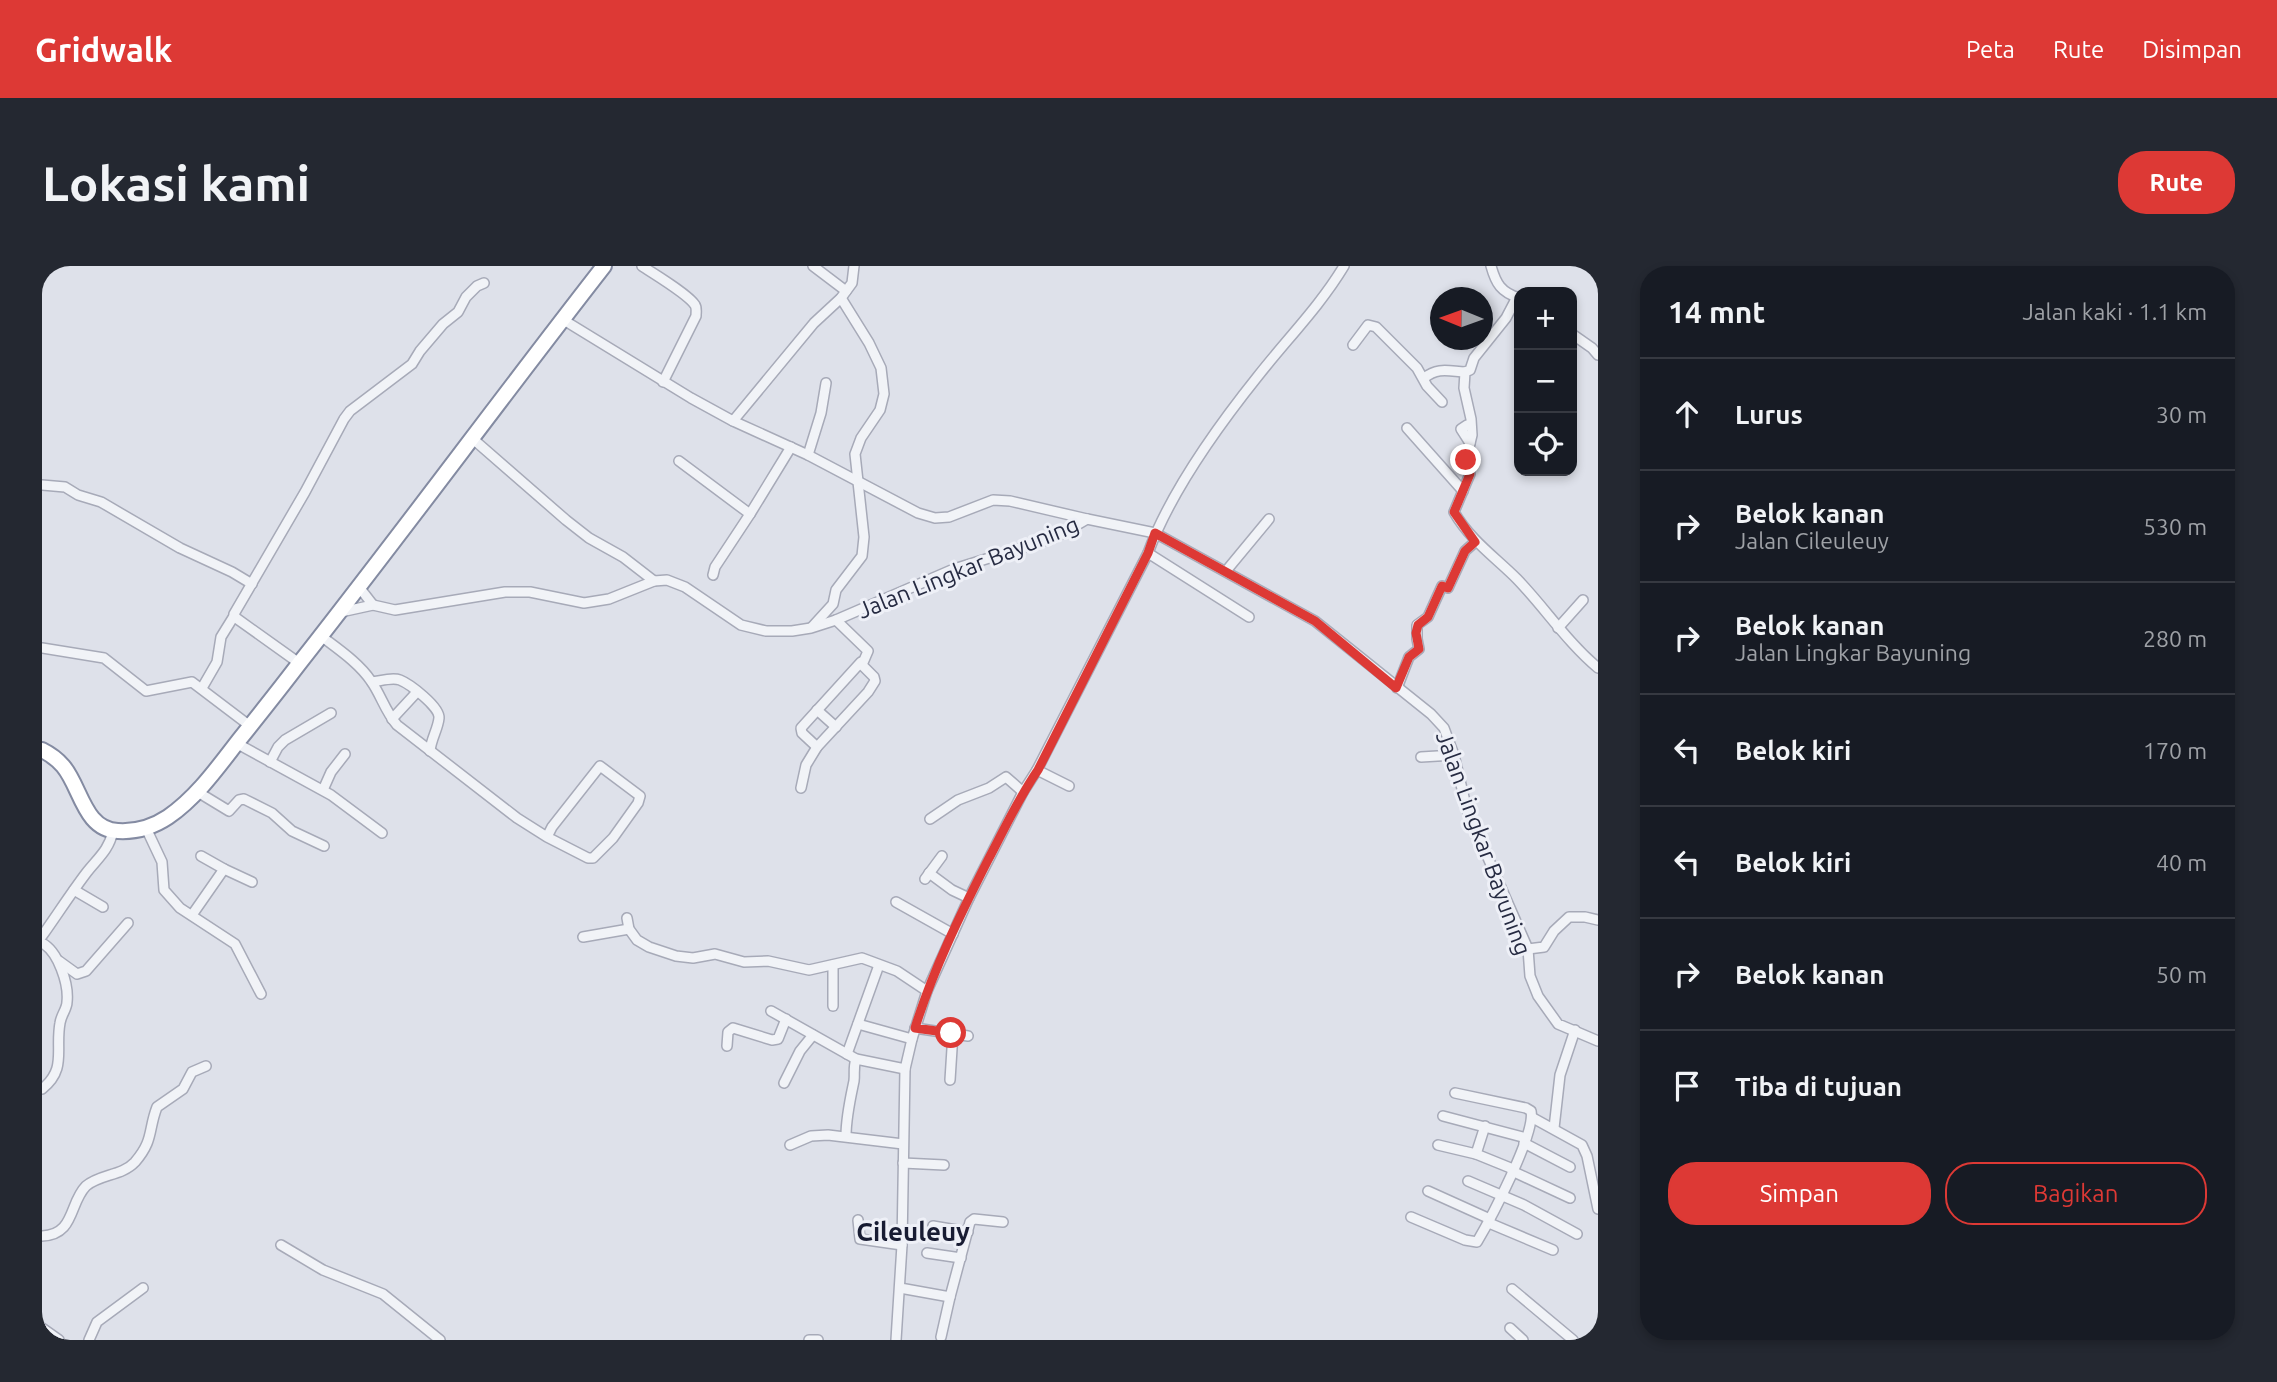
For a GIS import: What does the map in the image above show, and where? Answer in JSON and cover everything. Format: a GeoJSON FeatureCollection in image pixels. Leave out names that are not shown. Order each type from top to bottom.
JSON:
{"type":"FeatureCollection","features":[{"type":"Feature","properties":{"kind":"highway"},"geometry":{"type":"LineString","coordinates":[[42,750],[64,767],[95,823],[113,831],[146,828],[166,818],[196,792],[341,612],[604,266]]}},
{"type":"Feature","properties":{"kind":"street"},"geometry":{"type":"LineString","coordinates":[[642,266],[685,296],[696,309],[696,316],[663,382]]}},
{"type":"Feature","properties":{"kind":"street"},"geometry":{"type":"LineString","coordinates":[[811,628],[833,604],[836,590],[863,556],[864,537],[856,447],[877,416],[884,394],[881,368],[843,295],[813,266]]}},
{"type":"Feature","properties":{"kind":"street"},"geometry":{"type":"LineString","coordinates":[[733,421],[814,323],[843,295],[852,283],[854,266]]}},
{"type":"Feature","properties":{"kind":"street"},"geometry":{"type":"LineString","coordinates":[[896,1340],[902,1245],[905,1069],[927,991],[969,898],[1023,792],[1038,770],[1148,553],[1155,533],[1221,425],[1258,375],[1303,324],[1344,266]]}},
{"type":"Feature","properties":{"kind":"street"},"geometry":{"type":"LineString","coordinates":[[1491,266],[1500,289],[1514,296]]}},
{"type":"Feature","properties":{"kind":"street"},"geometry":{"type":"LineString","coordinates":[[202,688],[217,662],[221,637],[344,419],[350,411],[410,366],[443,324],[458,312],[466,297],[484,283]]}},
{"type":"Feature","properties":{"kind":"street"},"geometry":{"type":"LineString","coordinates":[[1424,378],[1434,371],[1471,370],[1474,358],[1514,305]]}},
{"type":"Feature","properties":{"kind":"street"},"geometry":{"type":"LineString","coordinates":[[562,319],[663,382],[733,421],[808,455],[918,513],[935,518],[949,517],[993,500],[1010,501],[1087,519]]}},
{"type":"Feature","properties":{"kind":"street"},"geometry":{"type":"LineString","coordinates":[[1353,345],[1371,324],[1401,351],[1442,402]]}},
{"type":"Feature","properties":{"kind":"street"},"geometry":{"type":"LineString","coordinates":[[1577,338],[1598,355]]}},
{"type":"Feature","properties":{"kind":"street"},"geometry":{"type":"LineString","coordinates":[[1465,372],[1464,388],[1471,419],[1471,443],[1466,460],[1470,474],[1454,512],[1475,542],[1516,579],[1558,628],[1598,668]]}},
{"type":"Feature","properties":{"kind":"street"},"geometry":{"type":"LineString","coordinates":[[808,455],[827,383]]}},
{"type":"Feature","properties":{"kind":"street"},"geometry":{"type":"LineString","coordinates":[[1467,425],[1461,429],[1471,443]]}},
{"type":"Feature","properties":{"kind":"street"},"geometry":{"type":"LineString","coordinates":[[1407,428],[1463,491]]}},
{"type":"Feature","properties":{"kind":"street"},"geometry":{"type":"LineString","coordinates":[[341,612],[373,605],[395,610],[505,592],[530,592],[584,603],[609,599],[654,581],[624,557],[589,538],[473,439]]}},
{"type":"Feature","properties":{"kind":"street"},"geometry":{"type":"LineString","coordinates":[[713,575],[715,567],[750,514],[754,512],[791,447]]}},
{"type":"Feature","properties":{"kind":"street"},"geometry":{"type":"LineString","coordinates":[[679,461],[750,514]]}},
{"type":"Feature","properties":{"kind":"street"},"geometry":{"type":"LineString","coordinates":[[42,485],[65,487],[78,495],[101,502],[180,548],[252,584]]}},
{"type":"Feature","properties":{"kind":"street","name":"Jalan Lingkar Bayuning"},"geometry":{"type":"LineString","coordinates":[[654,581],[667,580],[685,587],[741,625],[766,631],[811,628],[836,620],[954,569],[1056,537],[1087,519],[1155,533],[1315,621],[1431,714],[1444,728],[1453,752],[1467,810],[1528,950],[1530,976],[1538,996],[1558,1024],[1598,1041]]}},
{"type":"Feature","properties":{"kind":"street"},"geometry":{"type":"LineString","coordinates":[[1226,571],[1269,519]]}},
{"type":"Feature","properties":{"kind":"street"},"geometry":{"type":"LineString","coordinates":[[1396,688],[1409,657],[1419,649],[1416,633],[1418,625],[1428,617],[1442,586],[1448,588],[1465,551],[1475,542]]}},
{"type":"Feature","properties":{"kind":"street"},"geometry":{"type":"LineString","coordinates":[[1148,553],[1249,617]]}},
{"type":"Feature","properties":{"kind":"street"},"geometry":{"type":"LineString","coordinates":[[359,587],[373,605]]}},
{"type":"Feature","properties":{"kind":"street"},"geometry":{"type":"LineString","coordinates":[[1558,628],[1583,600]]}},
{"type":"Feature","properties":{"kind":"street"},"geometry":{"type":"LineString","coordinates":[[234,616],[299,663]]}},
{"type":"Feature","properties":{"kind":"street"},"geometry":{"type":"LineString","coordinates":[[817,747],[800,730],[868,651],[836,620]]}},
{"type":"Feature","properties":{"kind":"street"},"geometry":{"type":"LineString","coordinates":[[321,636],[352,661],[372,682],[392,719],[430,751],[517,818],[547,837],[588,858],[595,857],[613,838],[638,803],[640,796],[600,766],[547,837]]}},
{"type":"Feature","properties":{"kind":"street"},"geometry":{"type":"LineString","coordinates":[[42,648],[104,658],[146,691],[187,682],[202,688],[250,726]]}},
{"type":"Feature","properties":{"kind":"street"},"geometry":{"type":"LineString","coordinates":[[801,788],[806,765],[817,747],[874,685],[874,677],[861,662]]}},
{"type":"Feature","properties":{"kind":"street"},"geometry":{"type":"LineString","coordinates":[[372,682],[398,679],[435,706],[439,719],[430,751]]}},
{"type":"Feature","properties":{"kind":"street"},"geometry":{"type":"LineString","coordinates":[[392,719],[416,692]]}},
{"type":"Feature","properties":{"kind":"street"},"geometry":{"type":"LineString","coordinates":[[817,710],[836,727]]}},
{"type":"Feature","properties":{"kind":"street"},"geometry":{"type":"LineString","coordinates":[[270,762],[285,740],[331,713]]}},
{"type":"Feature","properties":{"kind":"street"},"geometry":{"type":"LineString","coordinates":[[236,743],[323,790],[382,832]]}},
{"type":"Feature","properties":{"kind":"street"},"geometry":{"type":"LineString","coordinates":[[1421,757],[1453,752]]}},
{"type":"Feature","properties":{"kind":"street"},"geometry":{"type":"LineString","coordinates":[[323,790],[331,772],[345,754]]}},
{"type":"Feature","properties":{"kind":"street"},"geometry":{"type":"LineString","coordinates":[[1038,770],[1069,786]]}},
{"type":"Feature","properties":{"kind":"street"},"geometry":{"type":"LineString","coordinates":[[930,819],[958,800],[989,788],[1006,777],[1023,792]]}},
{"type":"Feature","properties":{"kind":"street"},"geometry":{"type":"LineString","coordinates":[[196,792],[229,811],[239,800],[244,799],[272,813],[292,831],[324,846]]}},
{"type":"Feature","properties":{"kind":"street"},"geometry":{"type":"LineString","coordinates":[[146,828],[162,862],[164,890],[175,904],[235,944],[261,994]]}},
{"type":"Feature","properties":{"kind":"street"},"geometry":{"type":"LineString","coordinates":[[42,936],[88,871],[111,844],[113,831]]}},
{"type":"Feature","properties":{"kind":"street"},"geometry":{"type":"LineString","coordinates":[[201,856],[252,882]]}},
{"type":"Feature","properties":{"kind":"street"},"geometry":{"type":"LineString","coordinates":[[942,856],[927,876],[969,898]]}},
{"type":"Feature","properties":{"kind":"street"},"geometry":{"type":"LineString","coordinates":[[192,915],[224,869]]}},
{"type":"Feature","properties":{"kind":"street"},"geometry":{"type":"LineString","coordinates":[[74,890],[103,907]]}},
{"type":"Feature","properties":{"kind":"street"},"geometry":{"type":"LineString","coordinates":[[896,902],[953,934]]}},
{"type":"Feature","properties":{"kind":"street"},"geometry":{"type":"LineString","coordinates":[[1528,950],[1544,947],[1554,931],[1569,917],[1598,920]]}},
{"type":"Feature","properties":{"kind":"street"},"geometry":{"type":"LineString","coordinates":[[627,918],[629,929],[643,944],[682,958],[715,954],[744,962],[768,961],[809,970],[858,958],[897,971],[927,991]]}},
{"type":"Feature","properties":{"kind":"street"},"geometry":{"type":"LineString","coordinates":[[59,961],[77,974],[86,971],[128,923]]}},
{"type":"Feature","properties":{"kind":"street"},"geometry":{"type":"LineString","coordinates":[[583,937],[629,929]]}},
{"type":"Feature","properties":{"kind":"street"},"geometry":{"type":"LineString","coordinates":[[42,943],[53,950],[59,961],[68,1001],[60,1024],[57,1071],[52,1081],[42,1089]]}},
{"type":"Feature","properties":{"kind":"street"},"geometry":{"type":"LineString","coordinates":[[833,965],[833,1006]]}},
{"type":"Feature","properties":{"kind":"street"},"geometry":{"type":"LineString","coordinates":[[847,1054],[880,965]]}},
{"type":"Feature","properties":{"kind":"street"},"geometry":{"type":"LineString","coordinates":[[771,1011],[856,1059],[905,1069]]}},
{"type":"Feature","properties":{"kind":"street"},"geometry":{"type":"LineString","coordinates":[[727,1046],[728,1032],[733,1028],[772,1040],[778,1039],[786,1018]]}},
{"type":"Feature","properties":{"kind":"street"},"geometry":{"type":"LineString","coordinates":[[858,1024],[912,1038]]}},
{"type":"Feature","properties":{"kind":"street"},"geometry":{"type":"LineString","coordinates":[[915,1028],[968,1036]]}},
{"type":"Feature","properties":{"kind":"street"},"geometry":{"type":"LineString","coordinates":[[1554,1128],[1560,1075],[1575,1030]]}},
{"type":"Feature","properties":{"kind":"street"},"geometry":{"type":"LineString","coordinates":[[950,1080],[953,1033]]}},
{"type":"Feature","properties":{"kind":"street"},"geometry":{"type":"LineString","coordinates":[[783,1083],[800,1051],[813,1035]]}},
{"type":"Feature","properties":{"kind":"street"},"geometry":{"type":"LineString","coordinates":[[846,1136],[847,1110],[855,1079],[852,1068],[856,1059]]}},
{"type":"Feature","properties":{"kind":"street"},"geometry":{"type":"LineString","coordinates":[[42,1236],[52,1235],[65,1226],[85,1187],[135,1161],[149,1142],[158,1107],[183,1089],[192,1072],[206,1066]]}},
{"type":"Feature","properties":{"kind":"street"},"geometry":{"type":"LineString","coordinates":[[1411,1217],[1477,1242],[1490,1221],[1533,1118],[1531,1111],[1526,1108],[1455,1093]]}},
{"type":"Feature","properties":{"kind":"street"},"geometry":{"type":"LineString","coordinates":[[1443,1116],[1485,1126],[1525,1140],[1570,1167]]}},
{"type":"Feature","properties":{"kind":"street"},"geometry":{"type":"LineString","coordinates":[[1533,1118],[1581,1145],[1595,1182],[1598,1208]]}},
{"type":"Feature","properties":{"kind":"street"},"geometry":{"type":"LineString","coordinates":[[1476,1154],[1485,1126]]}},
{"type":"Feature","properties":{"kind":"street"},"geometry":{"type":"LineString","coordinates":[[790,1145],[811,1136],[846,1136],[903,1144]]}},
{"type":"Feature","properties":{"kind":"street"},"geometry":{"type":"LineString","coordinates":[[1438,1145],[1476,1154],[1570,1198]]}},
{"type":"Feature","properties":{"kind":"street"},"geometry":{"type":"LineString","coordinates":[[903,1163],[944,1165]]}},
{"type":"Feature","properties":{"kind":"street"},"geometry":{"type":"LineString","coordinates":[[1468,1181],[1524,1205],[1577,1234]]}},
{"type":"Feature","properties":{"kind":"street"},"geometry":{"type":"LineString","coordinates":[[1428,1191],[1553,1250]]}},
{"type":"Feature","properties":{"kind":"street"},"geometry":{"type":"LineString","coordinates":[[941,1336],[970,1222],[974,1219],[1003,1222]]}},
{"type":"Feature","properties":{"kind":"street"},"geometry":{"type":"LineString","coordinates":[[858,1220],[860,1240],[902,1245]]}},
{"type":"Feature","properties":{"kind":"street"},"geometry":{"type":"LineString","coordinates":[[933,1226],[968,1232]]}},
{"type":"Feature","properties":{"kind":"street"},"geometry":{"type":"LineString","coordinates":[[281,1245],[323,1270],[383,1294],[440,1340]]}},
{"type":"Feature","properties":{"kind":"street"},"geometry":{"type":"LineString","coordinates":[[927,1254],[961,1258]]}},
{"type":"Feature","properties":{"kind":"street"},"geometry":{"type":"LineString","coordinates":[[89,1340],[97,1322],[143,1288]]}},
{"type":"Feature","properties":{"kind":"street"},"geometry":{"type":"LineString","coordinates":[[900,1289],[950,1297]]}},
{"type":"Feature","properties":{"kind":"street"},"geometry":{"type":"LineString","coordinates":[[1511,1289],[1573,1340]]}},
{"type":"Feature","properties":{"kind":"street"},"geometry":{"type":"LineString","coordinates":[[42,1328],[59,1340]]}},
{"type":"Feature","properties":{"kind":"street"},"geometry":{"type":"LineString","coordinates":[[1510,1328],[1523,1340]]}},
{"type":"Feature","properties":{"kind":"street"},"geometry":{"type":"LineString","coordinates":[[809,1340],[818,1340]]}},
{"type":"Feature","properties":{"kind":"district","name":"Cileuleuy"},"geometry":{"type":"Point","coordinates":[913,1231]}},
{"type":"Feature","properties":{"kind":"route"},"geometry":{"type":"LineString","coordinates":[[951,1033],[915,1028],[927,991],[969,898],[1023,792],[1038,770],[1148,553],[1155,533],[1315,621],[1396,688],[1409,657],[1419,649],[1416,628],[1428,617],[1442,586],[1448,588],[1465,551],[1475,542],[1454,512],[1470,474],[1466,460]]}}]}
